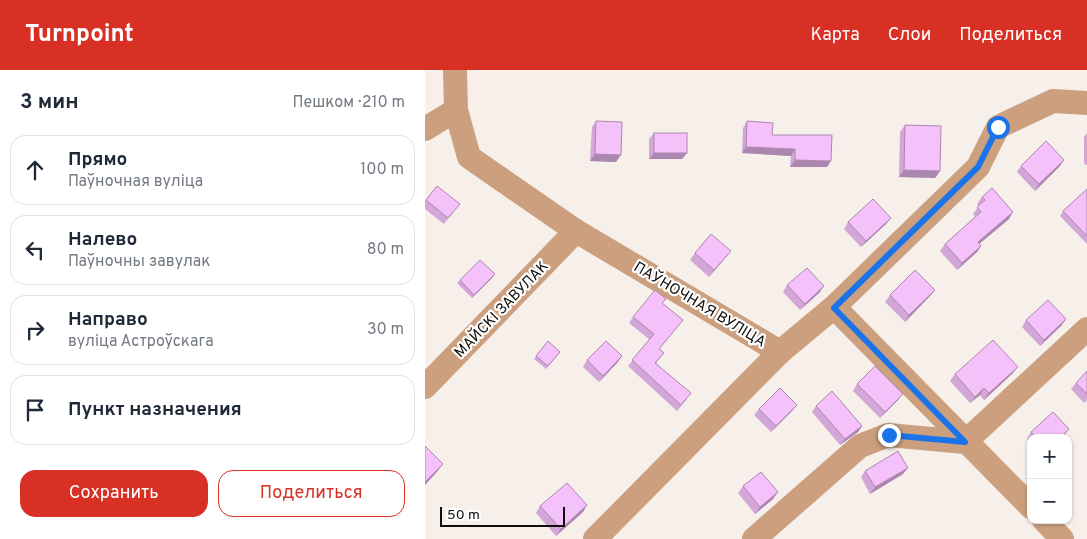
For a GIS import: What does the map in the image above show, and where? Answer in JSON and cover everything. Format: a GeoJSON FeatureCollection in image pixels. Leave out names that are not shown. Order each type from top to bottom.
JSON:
{"type":"FeatureCollection","features":[{"type":"Feature","properties":{"kind":"street","name":"ПАЎНОЧНАЯ ВУЛІЦА"},"geometry":{"type":"LineString","coordinates":[[455,70],[456,110],[469,157],[576,230],[780,352],[834,308],[978,167],[998,127],[1053,101],[1087,103]]}},
{"type":"Feature","properties":{"kind":"street"},"geometry":{"type":"LineString","coordinates":[[425,129],[456,110]]}},
{"type":"Feature","properties":{"kind":"street","name":"МАЙСКІ ЗАВУЛАК"},"geometry":{"type":"LineString","coordinates":[[425,387],[576,230]]}},
{"type":"Feature","properties":{"kind":"street"},"geometry":{"type":"LineString","coordinates":[[834,308],[1027,503]]}},
{"type":"Feature","properties":{"kind":"street"},"geometry":{"type":"LineString","coordinates":[[754,539],[860,446],[889,435],[965,442],[1087,329]]}},
{"type":"Feature","properties":{"kind":"street"},"geometry":{"type":"LineString","coordinates":[[595,539],[780,352]]}},
{"type":"Feature","properties":{"kind":"street"},"geometry":{"type":"LineString","coordinates":[[1047,524],[1062,539]]}},
{"type":"Feature","properties":{"kind":"building"},"geometry":{"type":"Polygon","coordinates":[[[596,121],[622,122],[621,155],[595,154],[596,121]]]}},
{"type":"Feature","properties":{"kind":"building"},"geometry":{"type":"Polygon","coordinates":[[[747,121],[773,123],[772,135],[832,135],[831,161],[795,160],[795,149],[746,147],[747,121]]]}},
{"type":"Feature","properties":{"kind":"building"},"geometry":{"type":"Polygon","coordinates":[[[905,125],[941,126],[940,171],[904,170],[905,125]]]}},
{"type":"Feature","properties":{"kind":"building"},"geometry":{"type":"Polygon","coordinates":[[[654,133],[687,133],[687,153],[654,153],[654,133]]]}},
{"type":"Feature","properties":{"kind":"building"},"geometry":{"type":"Polygon","coordinates":[[[1046,141],[1064,160],[1039,184],[1021,166],[1046,141]]]}},
{"type":"Feature","properties":{"kind":"building"},"geometry":{"type":"Polygon","coordinates":[[[437,186],[460,204],[448,218],[426,200],[437,186]]]}},
{"type":"Feature","properties":{"kind":"building"},"geometry":{"type":"Polygon","coordinates":[[[992,188],[1013,212],[978,242],[981,246],[962,263],[945,244],[981,212],[977,207],[985,200],[982,197],[992,188]]]}},
{"type":"Feature","properties":{"kind":"building"},"geometry":{"type":"Polygon","coordinates":[[[1087,189],[1087,236],[1063,211],[1087,189]]]}},
{"type":"Feature","properties":{"kind":"building"},"geometry":{"type":"Polygon","coordinates":[[[873,199],[891,218],[866,241],[848,222],[873,199]]]}},
{"type":"Feature","properties":{"kind":"building"},"geometry":{"type":"Polygon","coordinates":[[[711,234],[731,251],[714,270],[695,253],[711,234]]]}},
{"type":"Feature","properties":{"kind":"building"},"geometry":{"type":"Polygon","coordinates":[[[480,260],[495,274],[474,295],[460,280],[480,260]]]}},
{"type":"Feature","properties":{"kind":"building"},"geometry":{"type":"Polygon","coordinates":[[[807,268],[824,286],[805,304],[787,285],[807,268]]]}},
{"type":"Feature","properties":{"kind":"building"},"geometry":{"type":"Polygon","coordinates":[[[915,270],[935,290],[909,315],[890,295],[915,270]]]}},
{"type":"Feature","properties":{"kind":"building"},"geometry":{"type":"Polygon","coordinates":[[[655,290],[666,299],[662,303],[683,320],[659,349],[664,353],[655,363],[691,393],[681,405],[632,360],[654,334],[633,317],[655,290]]]}},
{"type":"Feature","properties":{"kind":"building"},"geometry":{"type":"Polygon","coordinates":[[[1048,300],[1066,319],[1044,340],[1026,320],[1048,300]]]}},
{"type":"Feature","properties":{"kind":"building"},"geometry":{"type":"Polygon","coordinates":[[[993,340],[1018,367],[989,393],[984,388],[975,397],[955,374],[993,340]]]}},
{"type":"Feature","properties":{"kind":"building"},"geometry":{"type":"Polygon","coordinates":[[[548,341],[560,352],[548,366],[536,356],[548,341]]]}},
{"type":"Feature","properties":{"kind":"building"},"geometry":{"type":"Polygon","coordinates":[[[606,341],[622,356],[603,376],[587,360],[606,341]]]}},
{"type":"Feature","properties":{"kind":"building"},"geometry":{"type":"Polygon","coordinates":[[[875,366],[903,394],[885,412],[857,384],[875,366]]]}},
{"type":"Feature","properties":{"kind":"building"},"geometry":{"type":"Polygon","coordinates":[[[1087,371],[1087,394],[1076,383],[1087,371]]]}},
{"type":"Feature","properties":{"kind":"building"},"geometry":{"type":"Polygon","coordinates":[[[780,388],[797,405],[776,426],[759,409],[780,388]]]}},
{"type":"Feature","properties":{"kind":"building"},"geometry":{"type":"Polygon","coordinates":[[[832,391],[862,426],[845,439],[816,406],[832,391]]]}},
{"type":"Feature","properties":{"kind":"building"},"geometry":{"type":"Polygon","coordinates":[[[1053,412],[1069,429],[1064,434],[1033,434],[1031,432],[1053,412]]]}},
{"type":"Feature","properties":{"kind":"building"},"geometry":{"type":"Polygon","coordinates":[[[425,446],[443,464],[425,482],[425,446]]]}},
{"type":"Feature","properties":{"kind":"building"},"geometry":{"type":"Polygon","coordinates":[[[898,451],[908,468],[875,487],[865,471],[898,451]]]}},
{"type":"Feature","properties":{"kind":"building"},"geometry":{"type":"Polygon","coordinates":[[[761,472],[778,492],[760,507],[743,486],[761,472]]]}},
{"type":"Feature","properties":{"kind":"building"},"geometry":{"type":"Polygon","coordinates":[[[567,483],[587,505],[561,529],[540,506],[567,483]]]}},
{"type":"Feature","properties":{"kind":"route"},"geometry":{"type":"LineString","coordinates":[[889,435],[965,442],[834,308],[978,167],[998,127]]}}]}
